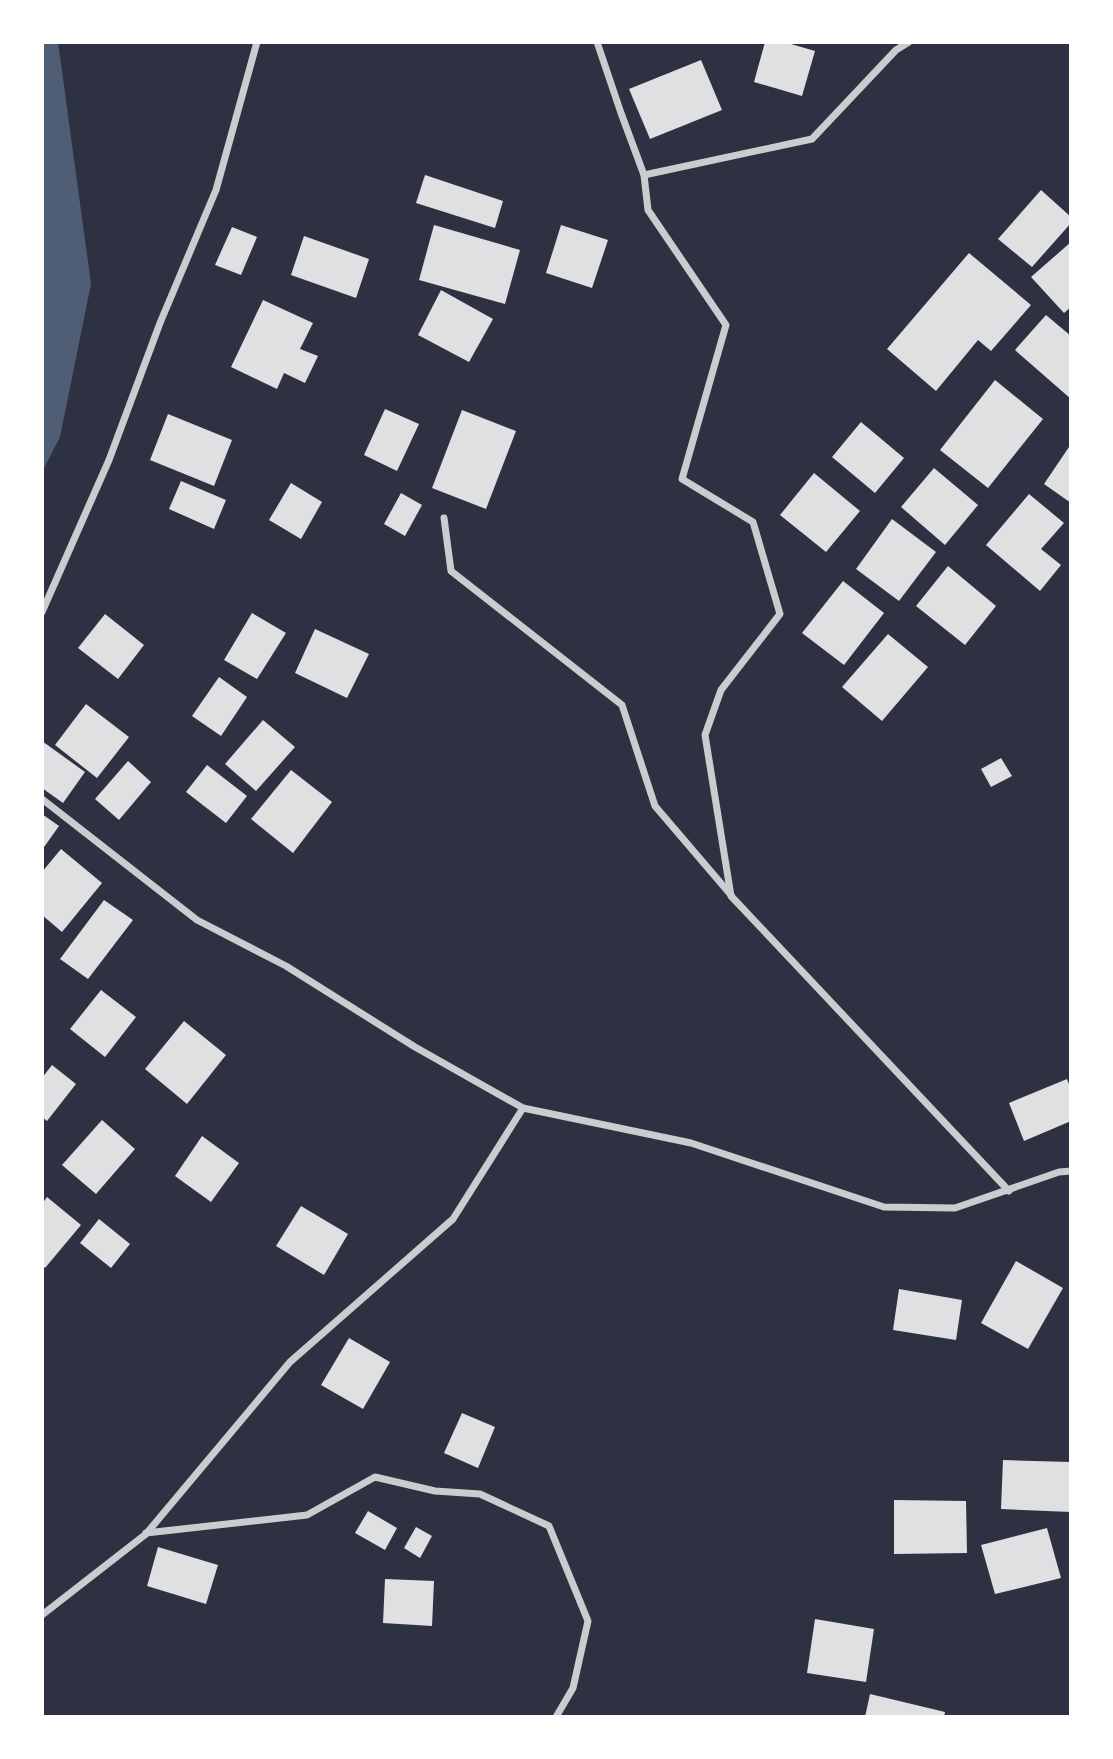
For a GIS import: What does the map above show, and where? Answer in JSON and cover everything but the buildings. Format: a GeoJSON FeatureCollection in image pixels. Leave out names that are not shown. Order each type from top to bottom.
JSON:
{"type":"FeatureCollection","features":[{"type":"Feature","properties":{"kind":"street"},"geometry":{"type":"LineString","coordinates":[[42,612],[109,460],[160,323],[216,190],[257,42]]}},
{"type":"Feature","properties":{"kind":"street"},"geometry":{"type":"LineString","coordinates":[[597,42],[644,174],[648,210],[726,325],[682,479],[753,522],[780,614],[721,690],[705,736],[732,896]]}},
{"type":"Feature","properties":{"kind":"street"},"geometry":{"type":"LineString","coordinates":[[644,174],[812,139],[896,50],[909,42]]}},
{"type":"Feature","properties":{"kind":"street"},"geometry":{"type":"LineString","coordinates":[[444,518],[451,571],[622,705],[655,806],[732,896],[1009,1191]]}},
{"type":"Feature","properties":{"kind":"street"},"geometry":{"type":"LineString","coordinates":[[42,799],[197,920],[285,965],[415,1047],[523,1108],[691,1143],[884,1207],[955,1208],[1059,1172],[1071,1171]]}},
{"type":"Feature","properties":{"kind":"street"},"geometry":{"type":"LineString","coordinates":[[42,1615],[146,1534],[290,1362],[453,1219],[523,1108]]}},
{"type":"Feature","properties":{"kind":"street"},"geometry":{"type":"LineString","coordinates":[[146,1534],[307,1516],[375,1477],[435,1491],[480,1494],[549,1526],[588,1621],[573,1688],[556,1717]]}},
{"type":"Feature","properties":{"kind":"water"},"geometry":{"type":"Polygon","coordinates":[[[42,42],[58,42],[91,284],[60,437],[42,472],[42,42]]]}}]}
